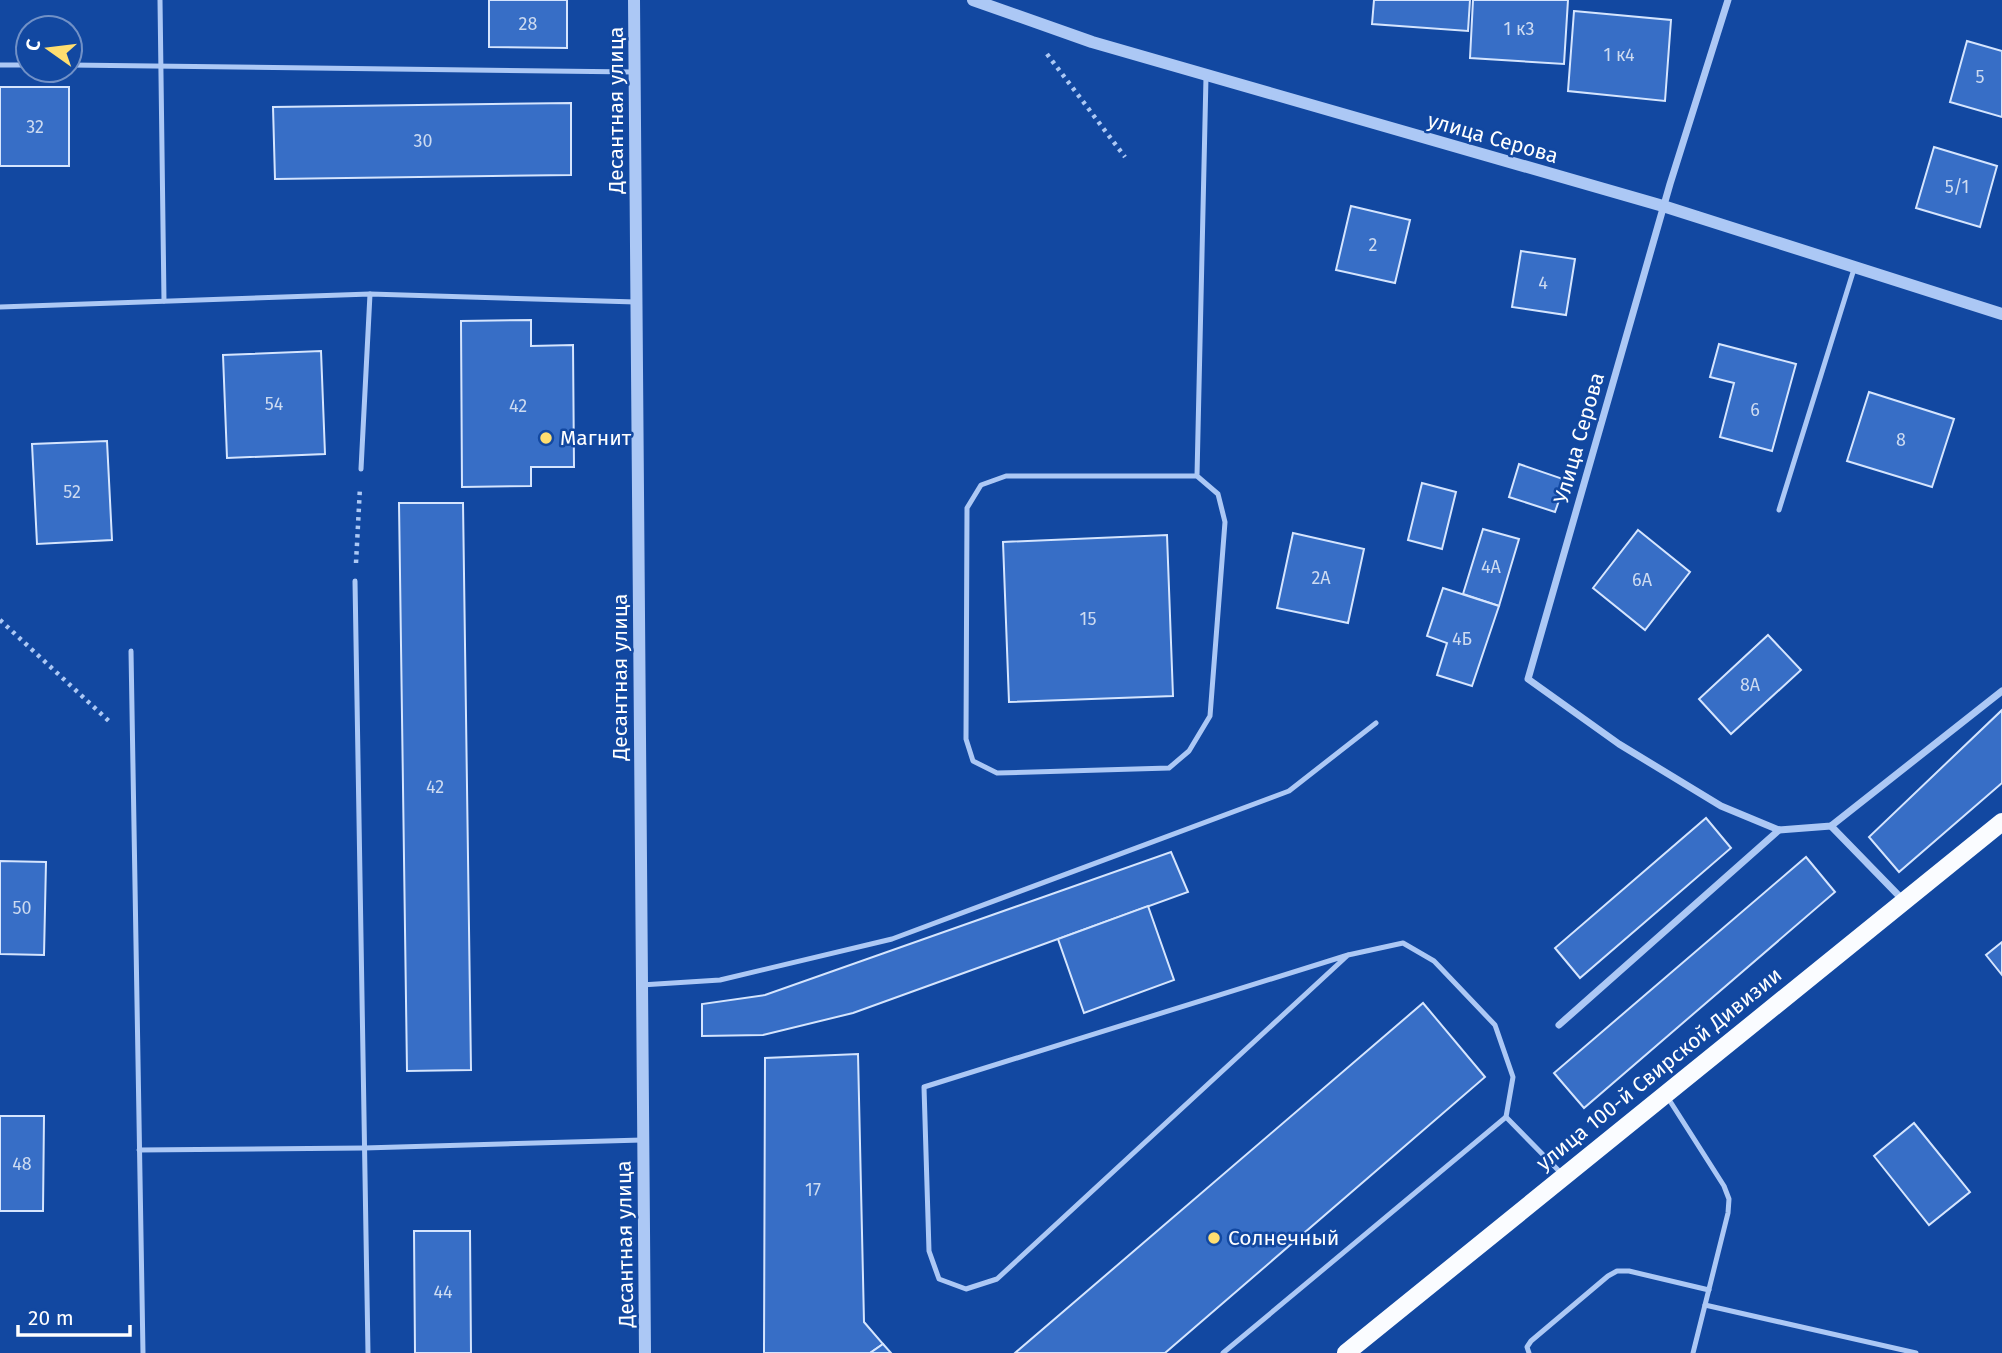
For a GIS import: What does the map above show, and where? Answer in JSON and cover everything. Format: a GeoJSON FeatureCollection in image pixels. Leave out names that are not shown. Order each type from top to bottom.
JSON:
{"type":"FeatureCollection","features":[{"type":"Feature","properties":{"kind":"main road","name":"улица 100-й Свирской Дивизии"},"geometry":{"type":"LineString","coordinates":[[1346,1353],[2002,822]]}},
{"type":"Feature","properties":{"kind":"street","name":"Десантная улица"},"geometry":{"type":"LineString","coordinates":[[634,0],[645,1353]]}},
{"type":"Feature","properties":{"kind":"street","name":"улица Серова"},"geometry":{"type":"LineString","coordinates":[[974,0],[1092,42],[1663,206],[2002,314]]}},
{"type":"Feature","properties":{"kind":"street","name":"Улица Серова"},"geometry":{"type":"LineString","coordinates":[[1728,0],[1663,206],[1528,679],[1619,744],[1710,799],[1779,830]]}},
{"type":"Feature","properties":{"kind":"street"},"geometry":{"type":"LineString","coordinates":[[1559,1026],[1779,830],[1831,826],[2002,691]]}},
{"type":"Feature","properties":{"kind":"street"},"geometry":{"type":"LineString","coordinates":[[1831,826],[1904,902]]}},
{"type":"Feature","properties":{"kind":"lane"},"geometry":{"type":"LineString","coordinates":[[160,0],[164,301]]}},
{"type":"Feature","properties":{"kind":"lane"},"geometry":{"type":"LineString","coordinates":[[84,65],[635,72]]}},
{"type":"Feature","properties":{"kind":"lane"},"geometry":{"type":"LineString","coordinates":[[1196,476],[1206,76]]}},
{"type":"Feature","properties":{"kind":"lane"},"geometry":{"type":"LineString","coordinates":[[1779,510],[1854,267]]}},
{"type":"Feature","properties":{"kind":"lane"},"geometry":{"type":"LineString","coordinates":[[361,469],[370,294]]}},
{"type":"Feature","properties":{"kind":"lane"},"geometry":{"type":"LineString","coordinates":[[0,307],[370,294],[636,302]]}},
{"type":"Feature","properties":{"kind":"lane"},"geometry":{"type":"LineString","coordinates":[[1006,475],[1196,476],[1218,494],[1225,522],[1210,716],[1189,751],[1169,768],[997,773],[973,761],[966,739],[967,508],[981,485],[1006,475]]}},
{"type":"Feature","properties":{"kind":"lane"},"geometry":{"type":"LineString","coordinates":[[355,581],[368,1353]]}},
{"type":"Feature","properties":{"kind":"lane"},"geometry":{"type":"LineString","coordinates":[[131,651],[143,1353]]}},
{"type":"Feature","properties":{"kind":"lane"},"geometry":{"type":"LineString","coordinates":[[641,985],[720,980],[892,939],[1289,791],[1376,723]]}},
{"type":"Feature","properties":{"kind":"lane"},"geometry":{"type":"LineString","coordinates":[[1223,1353],[1506,1116],[1513,1077],[1495,1026],[1434,961],[1403,943],[1348,956],[924,1087],[929,1251],[939,1279],[966,1289],[997,1279],[1348,956]]}},
{"type":"Feature","properties":{"kind":"lane"},"geometry":{"type":"LineString","coordinates":[[1665,1094],[1730,1199],[1693,1353]]}},
{"type":"Feature","properties":{"kind":"lane"},"geometry":{"type":"LineString","coordinates":[[1506,1116],[1563,1175]]}},
{"type":"Feature","properties":{"kind":"lane"},"geometry":{"type":"LineString","coordinates":[[139,1150],[365,1148],[642,1140]]}},
{"type":"Feature","properties":{"kind":"lane"},"geometry":{"type":"LineString","coordinates":[[1529,1353],[1527,1347],[1531,1341],[1617,1271],[1629,1271],[1709,1290]]}},
{"type":"Feature","properties":{"kind":"lane"},"geometry":{"type":"LineString","coordinates":[[1705,1305],[1916,1353]]}},
{"type":"Feature","properties":{"kind":"path"},"geometry":{"type":"LineString","coordinates":[[1018,16],[1125,157]]}},
{"type":"Feature","properties":{"kind":"path"},"geometry":{"type":"LineString","coordinates":[[355,581],[361,469]]}},
{"type":"Feature","properties":{"kind":"path"},"geometry":{"type":"LineString","coordinates":[[0,621],[132,742]]}},
{"type":"Feature","properties":{"kind":"building"},"geometry":{"type":"Polygon","coordinates":[[[489,0],[567,0],[567,48],[489,47],[489,0]]]}},
{"type":"Feature","properties":{"kind":"building"},"geometry":{"type":"Polygon","coordinates":[[[1374,0],[1470,0],[1468,31],[1372,24],[1374,0]]]}},
{"type":"Feature","properties":{"kind":"building"},"geometry":{"type":"Polygon","coordinates":[[[1473,0],[1568,0],[1564,64],[1470,58],[1473,0]]]}},
{"type":"Feature","properties":{"kind":"building"},"geometry":{"type":"Polygon","coordinates":[[[1574,11],[1671,20],[1665,101],[1568,91],[1574,11]]]}},
{"type":"Feature","properties":{"kind":"building"},"geometry":{"type":"Polygon","coordinates":[[[1967,41],[2002,51],[2002,117],[1950,102],[1967,41]]]}},
{"type":"Feature","properties":{"kind":"building"},"geometry":{"type":"Polygon","coordinates":[[[0,87],[69,87],[69,166],[0,166],[0,87]]]}},
{"type":"Feature","properties":{"kind":"building"},"geometry":{"type":"Polygon","coordinates":[[[571,103],[571,175],[275,179],[273,107],[571,103]]]}},
{"type":"Feature","properties":{"kind":"building"},"geometry":{"type":"Polygon","coordinates":[[[1934,147],[1997,166],[1980,227],[1916,208],[1934,147]]]}},
{"type":"Feature","properties":{"kind":"building"},"geometry":{"type":"Polygon","coordinates":[[[1351,206],[1410,220],[1395,283],[1336,270],[1351,206]]]}},
{"type":"Feature","properties":{"kind":"building"},"geometry":{"type":"Polygon","coordinates":[[[1521,251],[1575,259],[1566,315],[1512,307],[1521,251]]]}},
{"type":"Feature","properties":{"kind":"building"},"geometry":{"type":"Polygon","coordinates":[[[531,320],[531,346],[573,345],[574,467],[531,467],[531,486],[462,487],[461,321],[531,320]]]}},
{"type":"Feature","properties":{"kind":"building"},"geometry":{"type":"Polygon","coordinates":[[[1719,344],[1796,364],[1772,451],[1720,437],[1734,383],[1710,377],[1719,344]]]}},
{"type":"Feature","properties":{"kind":"building"},"geometry":{"type":"Polygon","coordinates":[[[321,351],[325,454],[227,458],[223,355],[321,351]]]}},
{"type":"Feature","properties":{"kind":"building"},"geometry":{"type":"Polygon","coordinates":[[[1869,392],[1954,419],[1932,487],[1847,461],[1869,392]]]}},
{"type":"Feature","properties":{"kind":"building"},"geometry":{"type":"Polygon","coordinates":[[[107,441],[112,540],[37,544],[32,444],[107,441]]]}},
{"type":"Feature","properties":{"kind":"building"},"geometry":{"type":"Polygon","coordinates":[[[1519,464],[1566,480],[1555,512],[1509,497],[1519,464]]]}},
{"type":"Feature","properties":{"kind":"building"},"geometry":{"type":"Polygon","coordinates":[[[1422,483],[1456,492],[1442,549],[1408,540],[1422,483]]]}},
{"type":"Feature","properties":{"kind":"building"},"geometry":{"type":"Polygon","coordinates":[[[399,503],[463,503],[471,1070],[407,1071],[399,503]]]}},
{"type":"Feature","properties":{"kind":"building"},"geometry":{"type":"Polygon","coordinates":[[[1483,529],[1519,539],[1499,606],[1463,594],[1483,529]]]}},
{"type":"Feature","properties":{"kind":"building"},"geometry":{"type":"Polygon","coordinates":[[[1638,530],[1690,572],[1645,630],[1593,588],[1638,530]]]}},
{"type":"Feature","properties":{"kind":"building"},"geometry":{"type":"Polygon","coordinates":[[[1293,533],[1364,549],[1348,623],[1277,608],[1293,533]]]}},
{"type":"Feature","properties":{"kind":"building"},"geometry":{"type":"Polygon","coordinates":[[[1167,535],[1173,696],[1009,702],[1003,542],[1167,535]]]}},
{"type":"Feature","properties":{"kind":"building"},"geometry":{"type":"Polygon","coordinates":[[[1443,588],[1499,606],[1472,686],[1437,675],[1447,643],[1427,636],[1443,588]]]}},
{"type":"Feature","properties":{"kind":"building"},"geometry":{"type":"Polygon","coordinates":[[[1768,635],[1801,670],[1731,734],[1699,699],[1768,635]]]}},
{"type":"Feature","properties":{"kind":"building"},"geometry":{"type":"Polygon","coordinates":[[[2002,710],[2002,783],[1899,872],[1869,837],[2002,710]]]}},
{"type":"Feature","properties":{"kind":"building"},"geometry":{"type":"Polygon","coordinates":[[[1706,818],[1731,848],[1580,978],[1555,948],[1706,818]]]}},
{"type":"Feature","properties":{"kind":"building"},"geometry":{"type":"Polygon","coordinates":[[[1171,852],[1188,892],[853,1013],[763,1035],[702,1036],[702,1004],[765,995],[1171,852]]]}},
{"type":"Feature","properties":{"kind":"building"},"geometry":{"type":"Polygon","coordinates":[[[1806,857],[1835,892],[1584,1108],[1554,1073],[1806,857]]]}},
{"type":"Feature","properties":{"kind":"building"},"geometry":{"type":"Polygon","coordinates":[[[0,861],[46,862],[44,955],[0,954],[0,861]]]}},
{"type":"Feature","properties":{"kind":"building"},"geometry":{"type":"Polygon","coordinates":[[[1148,906],[1174,980],[1084,1013],[1058,939],[1148,906]]]}},
{"type":"Feature","properties":{"kind":"building"},"geometry":{"type":"Polygon","coordinates":[[[2002,942],[2002,975],[1986,955],[2002,942]]]}},
{"type":"Feature","properties":{"kind":"building"},"geometry":{"type":"Polygon","coordinates":[[[1423,1003],[1485,1077],[1165,1353],[1015,1353],[1423,1003]]]}},
{"type":"Feature","properties":{"kind":"building"},"geometry":{"type":"Polygon","coordinates":[[[858,1054],[864,1322],[883,1344],[870,1353],[764,1353],[765,1058],[858,1054]]]}},
{"type":"Feature","properties":{"kind":"building"},"geometry":{"type":"Polygon","coordinates":[[[0,1116],[44,1116],[43,1211],[0,1211],[0,1116]]]}},
{"type":"Feature","properties":{"kind":"building"},"geometry":{"type":"Polygon","coordinates":[[[1914,1123],[1970,1192],[1929,1225],[1874,1156],[1914,1123]]]}},
{"type":"Feature","properties":{"kind":"building"},"geometry":{"type":"Polygon","coordinates":[[[414,1231],[470,1231],[471,1353],[415,1353],[414,1231]]]}},
{"type":"Feature","properties":{"kind":"building"},"geometry":{"type":"Polygon","coordinates":[[[883,1344],[891,1353],[870,1353],[883,1344]]]}},
{"type":"Feature","properties":{"kind":"place","name":"Магнит"},"geometry":{"type":"Point","coordinates":[546,438]}},
{"type":"Feature","properties":{"kind":"place","name":"Солнечный"},"geometry":{"type":"Point","coordinates":[1214,1238]}}]}
